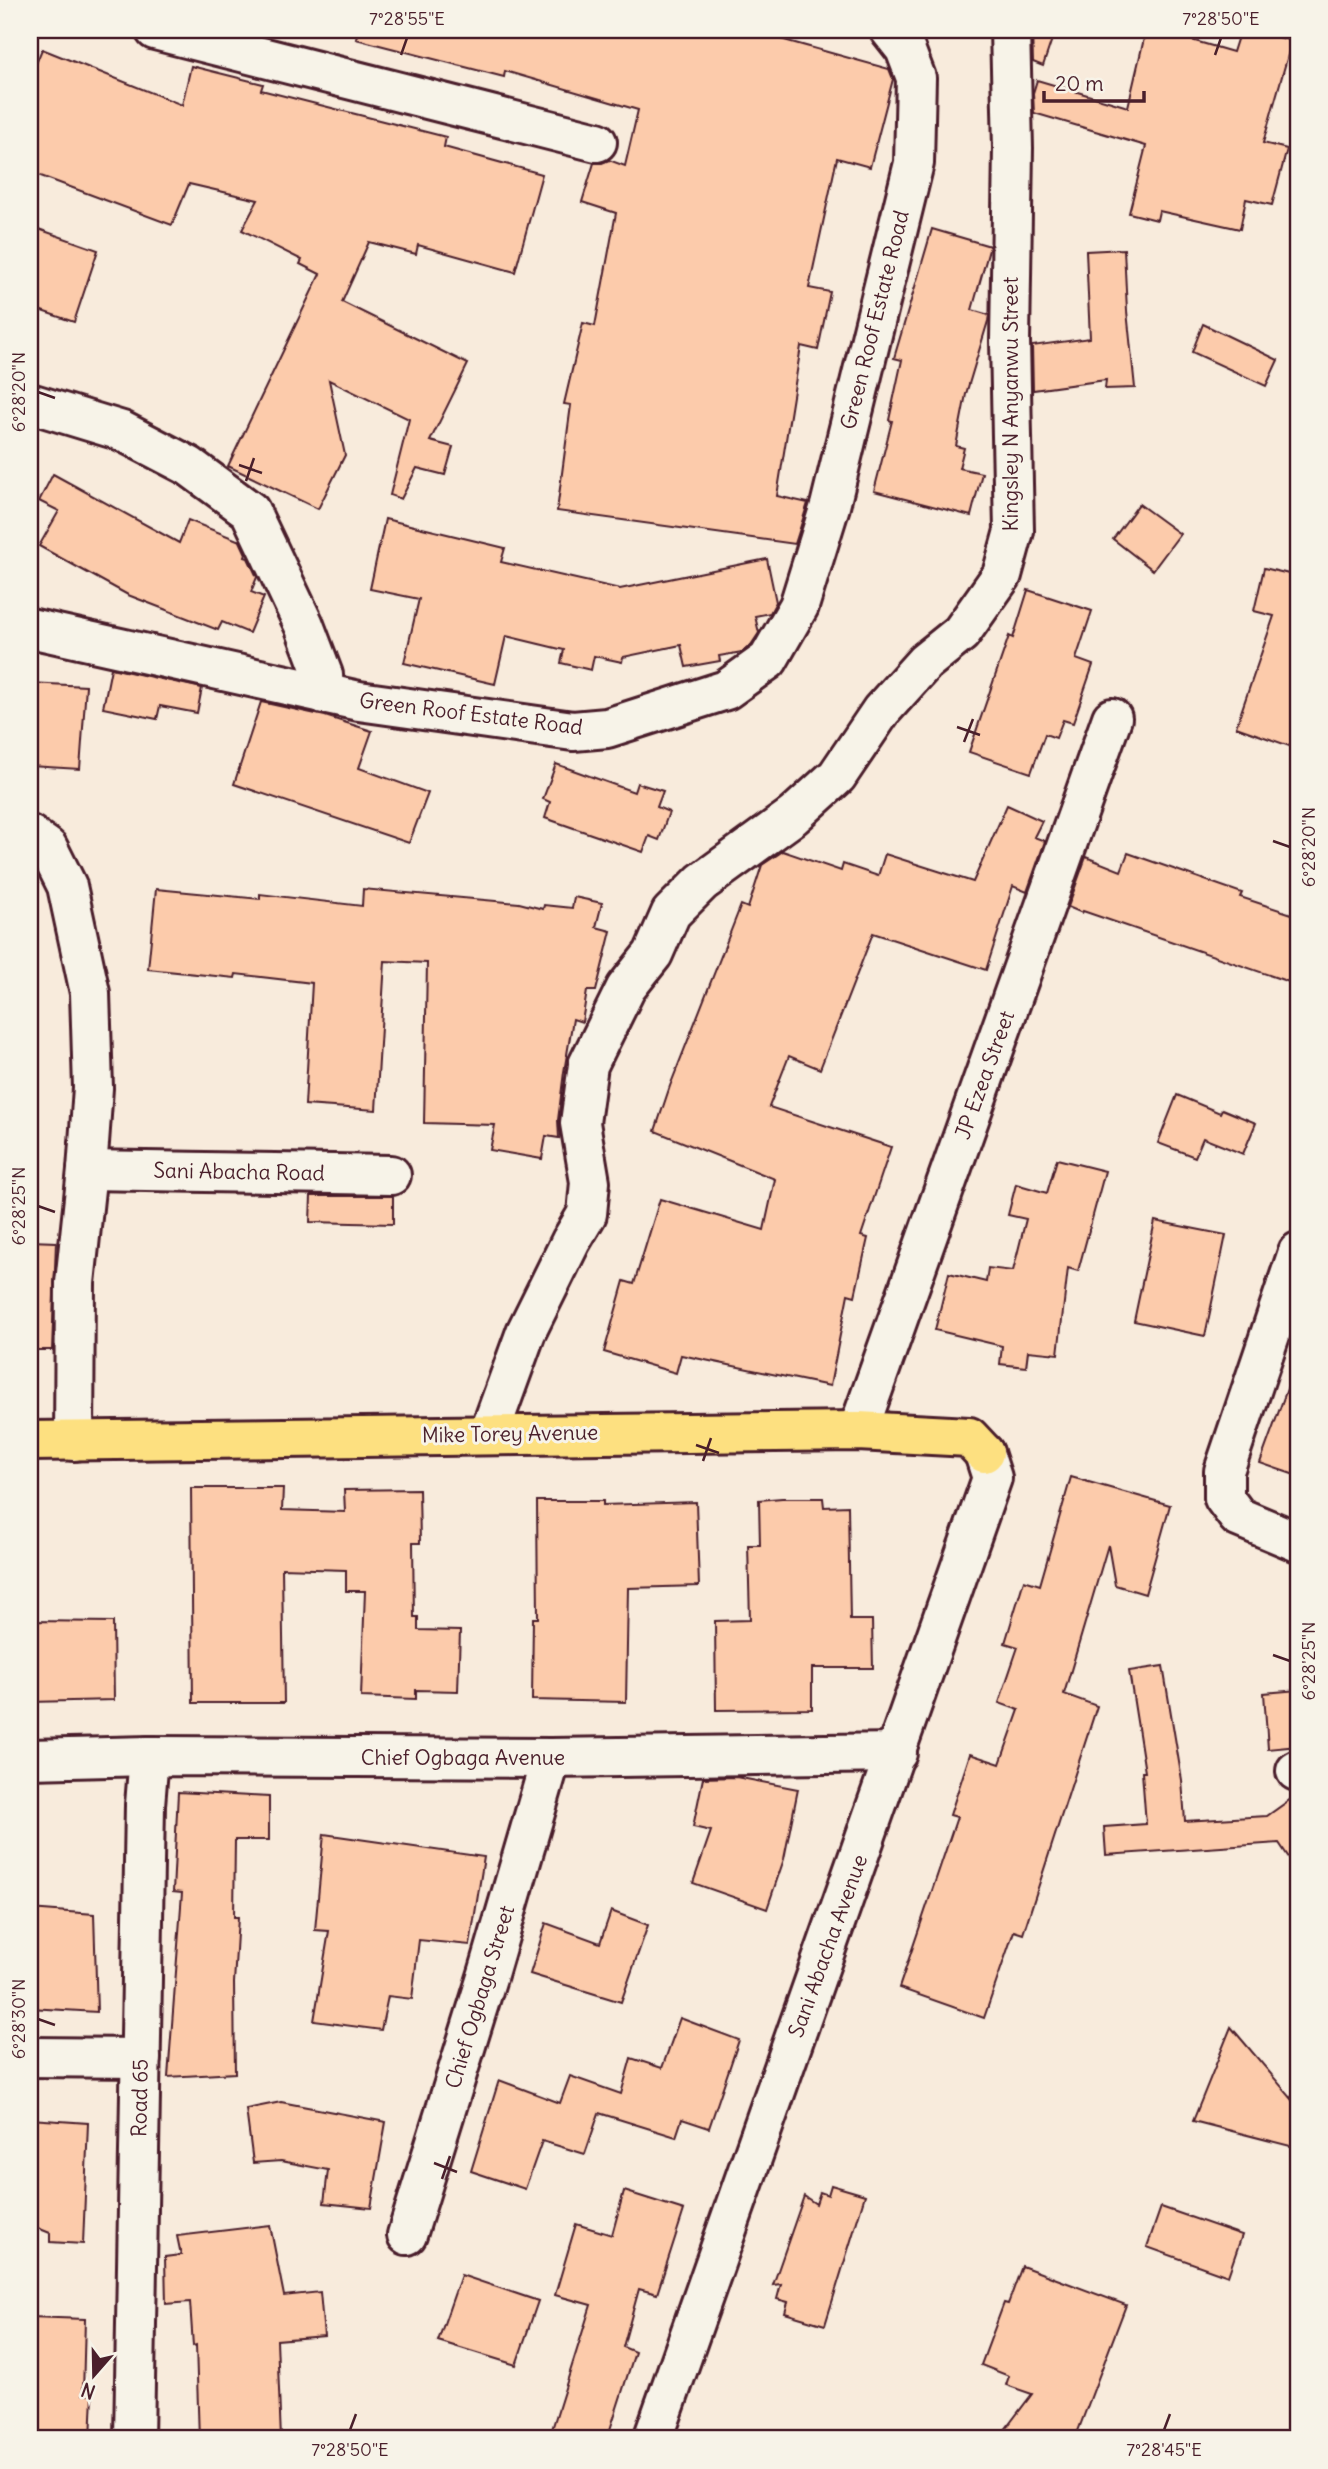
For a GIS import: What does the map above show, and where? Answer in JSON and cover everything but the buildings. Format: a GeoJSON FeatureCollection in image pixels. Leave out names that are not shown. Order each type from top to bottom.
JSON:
{"type":"FeatureCollection","features":[{"type":"Feature","properties":{"kind":"main road","name":"Mike Torey Avenue"},"geometry":{"type":"LineString","coordinates":[[30,1441],[858,1431],[969,1437],[984,1452]]}},
{"type":"Feature","properties":{"kind":"street","name":"Green Roof Estate Road"},"geometry":{"type":"LineString","coordinates":[[30,628],[359,701],[573,731],[607,729],[726,690],[768,660],[799,606],[830,506],[914,163],[916,78],[905,50],[890,30]]}},
{"type":"Feature","properties":{"kind":"street","name":"Kingsley N Anyanwu Street"},"geometry":{"type":"LineString","coordinates":[[489,1434],[526,1332],[587,1214],[590,1182],[580,1123],[588,1065],[626,988],[653,954],[671,913],[702,882],[793,816],[837,776],[881,711],[925,662],[961,633],[1002,575],[1014,531],[1010,341],[1013,148],[1010,30]]}},
{"type":"Feature","properties":{"kind":"street"},"geometry":{"type":"LineString","coordinates":[[178,33],[597,142]]}},
{"type":"Feature","properties":{"kind":"street"},"geometry":{"type":"LineString","coordinates":[[30,403],[122,431],[189,466],[250,511],[304,625],[323,675],[324,694]]}},
{"type":"Feature","properties":{"kind":"street","name":"JP Ezea Street"},"geometry":{"type":"LineString","coordinates":[[858,1431],[1112,718]]}},
{"type":"Feature","properties":{"kind":"street"},"geometry":{"type":"LineString","coordinates":[[30,835],[48,848],[67,886],[90,993],[93,1088],[75,1283],[74,1441]]}},
{"type":"Feature","properties":{"kind":"street","name":"Sani Abacha Road"},"geometry":{"type":"LineString","coordinates":[[87,1170],[391,1175]]}},
{"type":"Feature","properties":{"kind":"street"},"geometry":{"type":"LineString","coordinates":[[1298,1252],[1223,1471],[1224,1498],[1238,1517],[1298,1542]]}},
{"type":"Feature","properties":{"kind":"street","name":"Sani Abacha Avenue"},"geometry":{"type":"LineString","coordinates":[[653,2439],[897,1754],[992,1478],[984,1452]]}},
{"type":"Feature","properties":{"kind":"street","name":"Chief Ogbaga Avenue"},"geometry":{"type":"LineString","coordinates":[[30,1759],[149,1756],[551,1758],[897,1754]]}},
{"type":"Feature","properties":{"kind":"street","name":"Road 65"},"geometry":{"type":"LineString","coordinates":[[134,2439],[145,1818],[149,1756]]}},
{"type":"Feature","properties":{"kind":"street","name":"Chief Ogbaga Street"},"geometry":{"type":"LineString","coordinates":[[407,2235],[488,1974],[551,1758]]}},
{"type":"Feature","properties":{"kind":"street"},"geometry":{"type":"LineString","coordinates":[[30,2057],[141,2058]]}}]}
